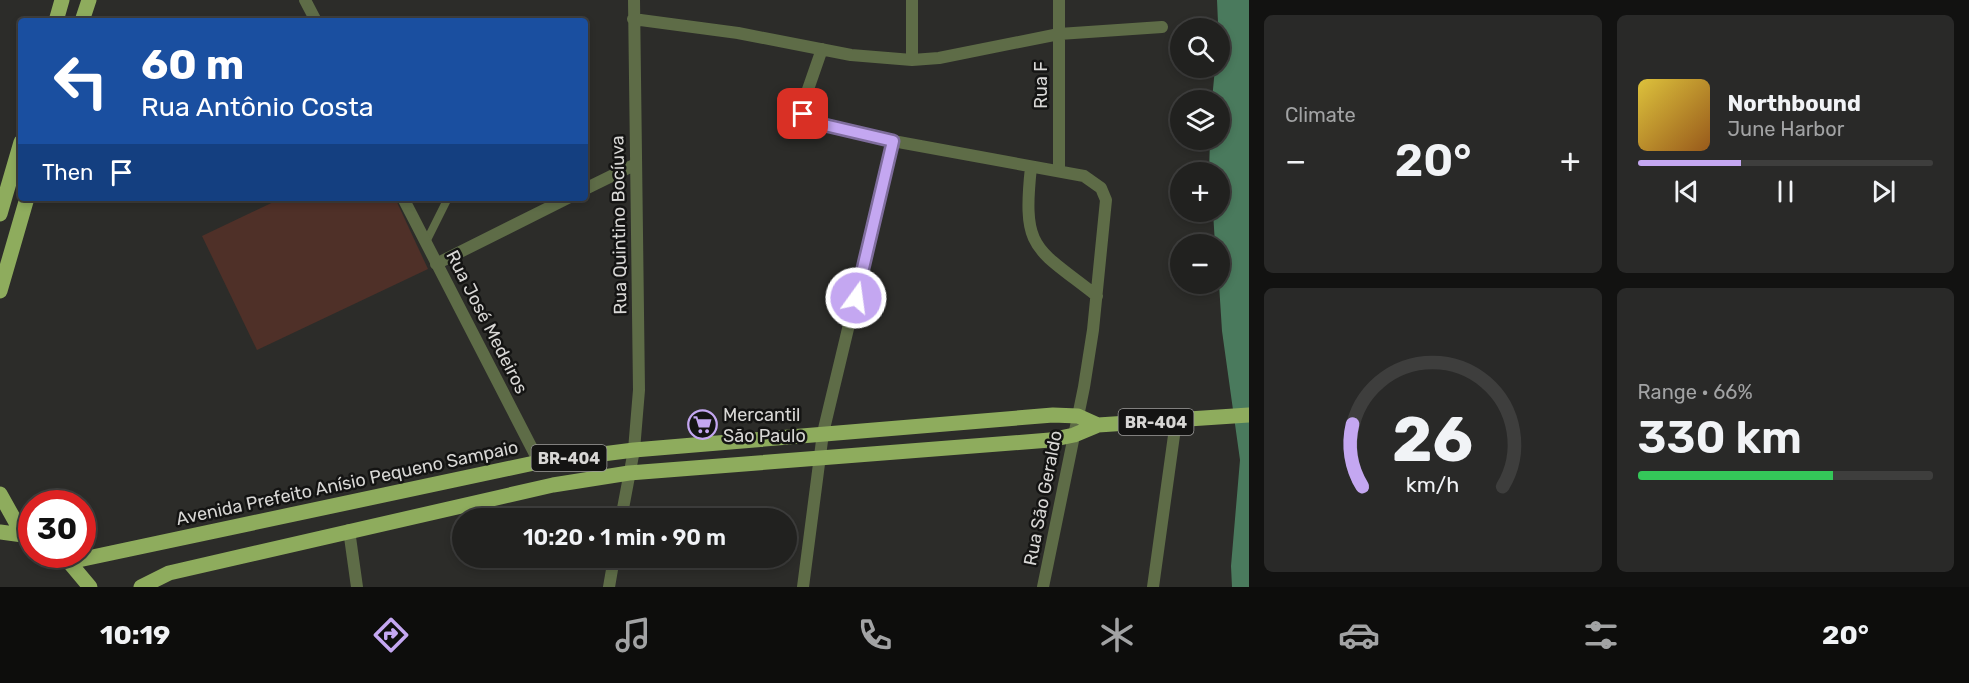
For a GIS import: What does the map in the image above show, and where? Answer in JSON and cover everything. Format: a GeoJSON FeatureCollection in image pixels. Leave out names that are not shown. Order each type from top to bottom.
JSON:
{"type":"FeatureCollection","features":[{"type":"Feature","properties":{"kind":"main road"},"geometry":{"type":"LineString","coordinates":[[57,18],[62,0]]}},
{"type":"Feature","properties":{"kind":"main road"},"geometry":{"type":"LineString","coordinates":[[83,18],[89,0]]}},
{"type":"Feature","properties":{"kind":"main road"},"geometry":{"type":"LineString","coordinates":[[0,214],[18,152]]}},
{"type":"Feature","properties":{"kind":"main road"},"geometry":{"type":"LineString","coordinates":[[1,280],[26,201]]}},
{"type":"Feature","properties":{"kind":"main road","name":"Avenida Prefeito Anísio Pequeno Sampaio"},"geometry":{"type":"LineString","coordinates":[[96,551],[539,462],[634,450],[1053,415],[1078,416],[1098,425]]}},
{"type":"Feature","properties":{"kind":"main road","name":"Avenida Prefeito Anísio Pequeno Sampaio"},"geometry":{"type":"LineString","coordinates":[[141,587],[169,573],[553,485],[629,474],[1050,440],[1074,435],[1098,425],[1249,415]]}},
{"type":"Feature","properties":{"kind":"main road"},"geometry":{"type":"LineString","coordinates":[[0,494],[18,523]]}},
{"type":"Feature","properties":{"kind":"main road"},"geometry":{"type":"LineString","coordinates":[[0,532],[18,535]]}},
{"type":"Feature","properties":{"kind":"main road"},"geometry":{"type":"LineString","coordinates":[[72,568],[90,587]]}},
{"type":"Feature","properties":{"kind":"street"},"geometry":{"type":"LineString","coordinates":[[305,0],[314,18]]}},
{"type":"Feature","properties":{"kind":"street","name":"Rua Quintino Bocíuva"},"geometry":{"type":"LineString","coordinates":[[623,508],[634,450],[639,390],[634,0]]}},
{"type":"Feature","properties":{"kind":"street"},"geometry":{"type":"LineString","coordinates":[[912,0],[912,60]]}},
{"type":"Feature","properties":{"kind":"street","name":"Rua F"},"geometry":{"type":"LineString","coordinates":[[1059,0],[1059,170]]}},
{"type":"Feature","properties":{"kind":"street"},"geometry":{"type":"LineString","coordinates":[[633,19],[738,33],[886,60],[939,58],[1059,34],[1162,27]]}},
{"type":"Feature","properties":{"kind":"street","name":"Rua São Geraldo"},"geometry":{"type":"LineString","coordinates":[[822,49],[805,98],[803,114],[816,123],[893,141],[1084,176],[1095,182],[1106,200],[1097,296],[1078,416],[1044,587]]}},
{"type":"Feature","properties":{"kind":"street"},"geometry":{"type":"LineString","coordinates":[[803,587],[824,433],[893,141]]}},
{"type":"Feature","properties":{"kind":"street"},"geometry":{"type":"LineString","coordinates":[[588,188],[636,164]]}},
{"type":"Feature","properties":{"kind":"street"},"geometry":{"type":"LineString","coordinates":[[1031,167],[1027,203],[1032,237],[1038,250],[1097,296]]}},
{"type":"Feature","properties":{"kind":"street","name":"Rua José Medeiros"},"geometry":{"type":"LineString","coordinates":[[405,201],[539,462]]}},
{"type":"Feature","properties":{"kind":"street"},"geometry":{"type":"LineString","coordinates":[[436,264],[562,201]]}},
{"type":"Feature","properties":{"kind":"street"},"geometry":{"type":"LineString","coordinates":[[1153,587],[1176,421]]}},
{"type":"Feature","properties":{"kind":"street"},"geometry":{"type":"LineString","coordinates":[[349,530],[357,587]]}},
{"type":"Feature","properties":{"kind":"street"},"geometry":{"type":"LineString","coordinates":[[609,587],[612,568]]}},
{"type":"Feature","properties":{"kind":"lane"},"geometry":{"type":"LineString","coordinates":[[426,243],[447,201]]}},
{"type":"Feature","properties":{"kind":"shaded area"},"geometry":{"type":"Polygon","coordinates":[[[1217,0],[1249,0],[1249,587],[1232,587],[1231,566],[1240,460],[1222,331],[1220,294],[1230,294],[1230,234],[1214,234],[1214,222],[1230,222],[1230,162],[1209,162],[1210,150],[1230,150],[1230,90],[1213,90],[1214,78],[1230,78],[1230,18],[1218,18],[1217,0]]]}},
{"type":"Feature","properties":{"kind":"shaded area"},"geometry":{"type":"Polygon","coordinates":[[[276,201],[396,201],[428,269],[257,350],[202,236],[276,201]]]}},
{"type":"Feature","properties":{"kind":"place","name":"Mercantil São Paulo"},"geometry":{"type":"Point","coordinates":[702,425]}},
{"type":"Feature","properties":{"kind":"route"},"geometry":{"type":"LineString","coordinates":[[803,114],[808,120],[816,123],[893,141],[856,298]]}}]}
